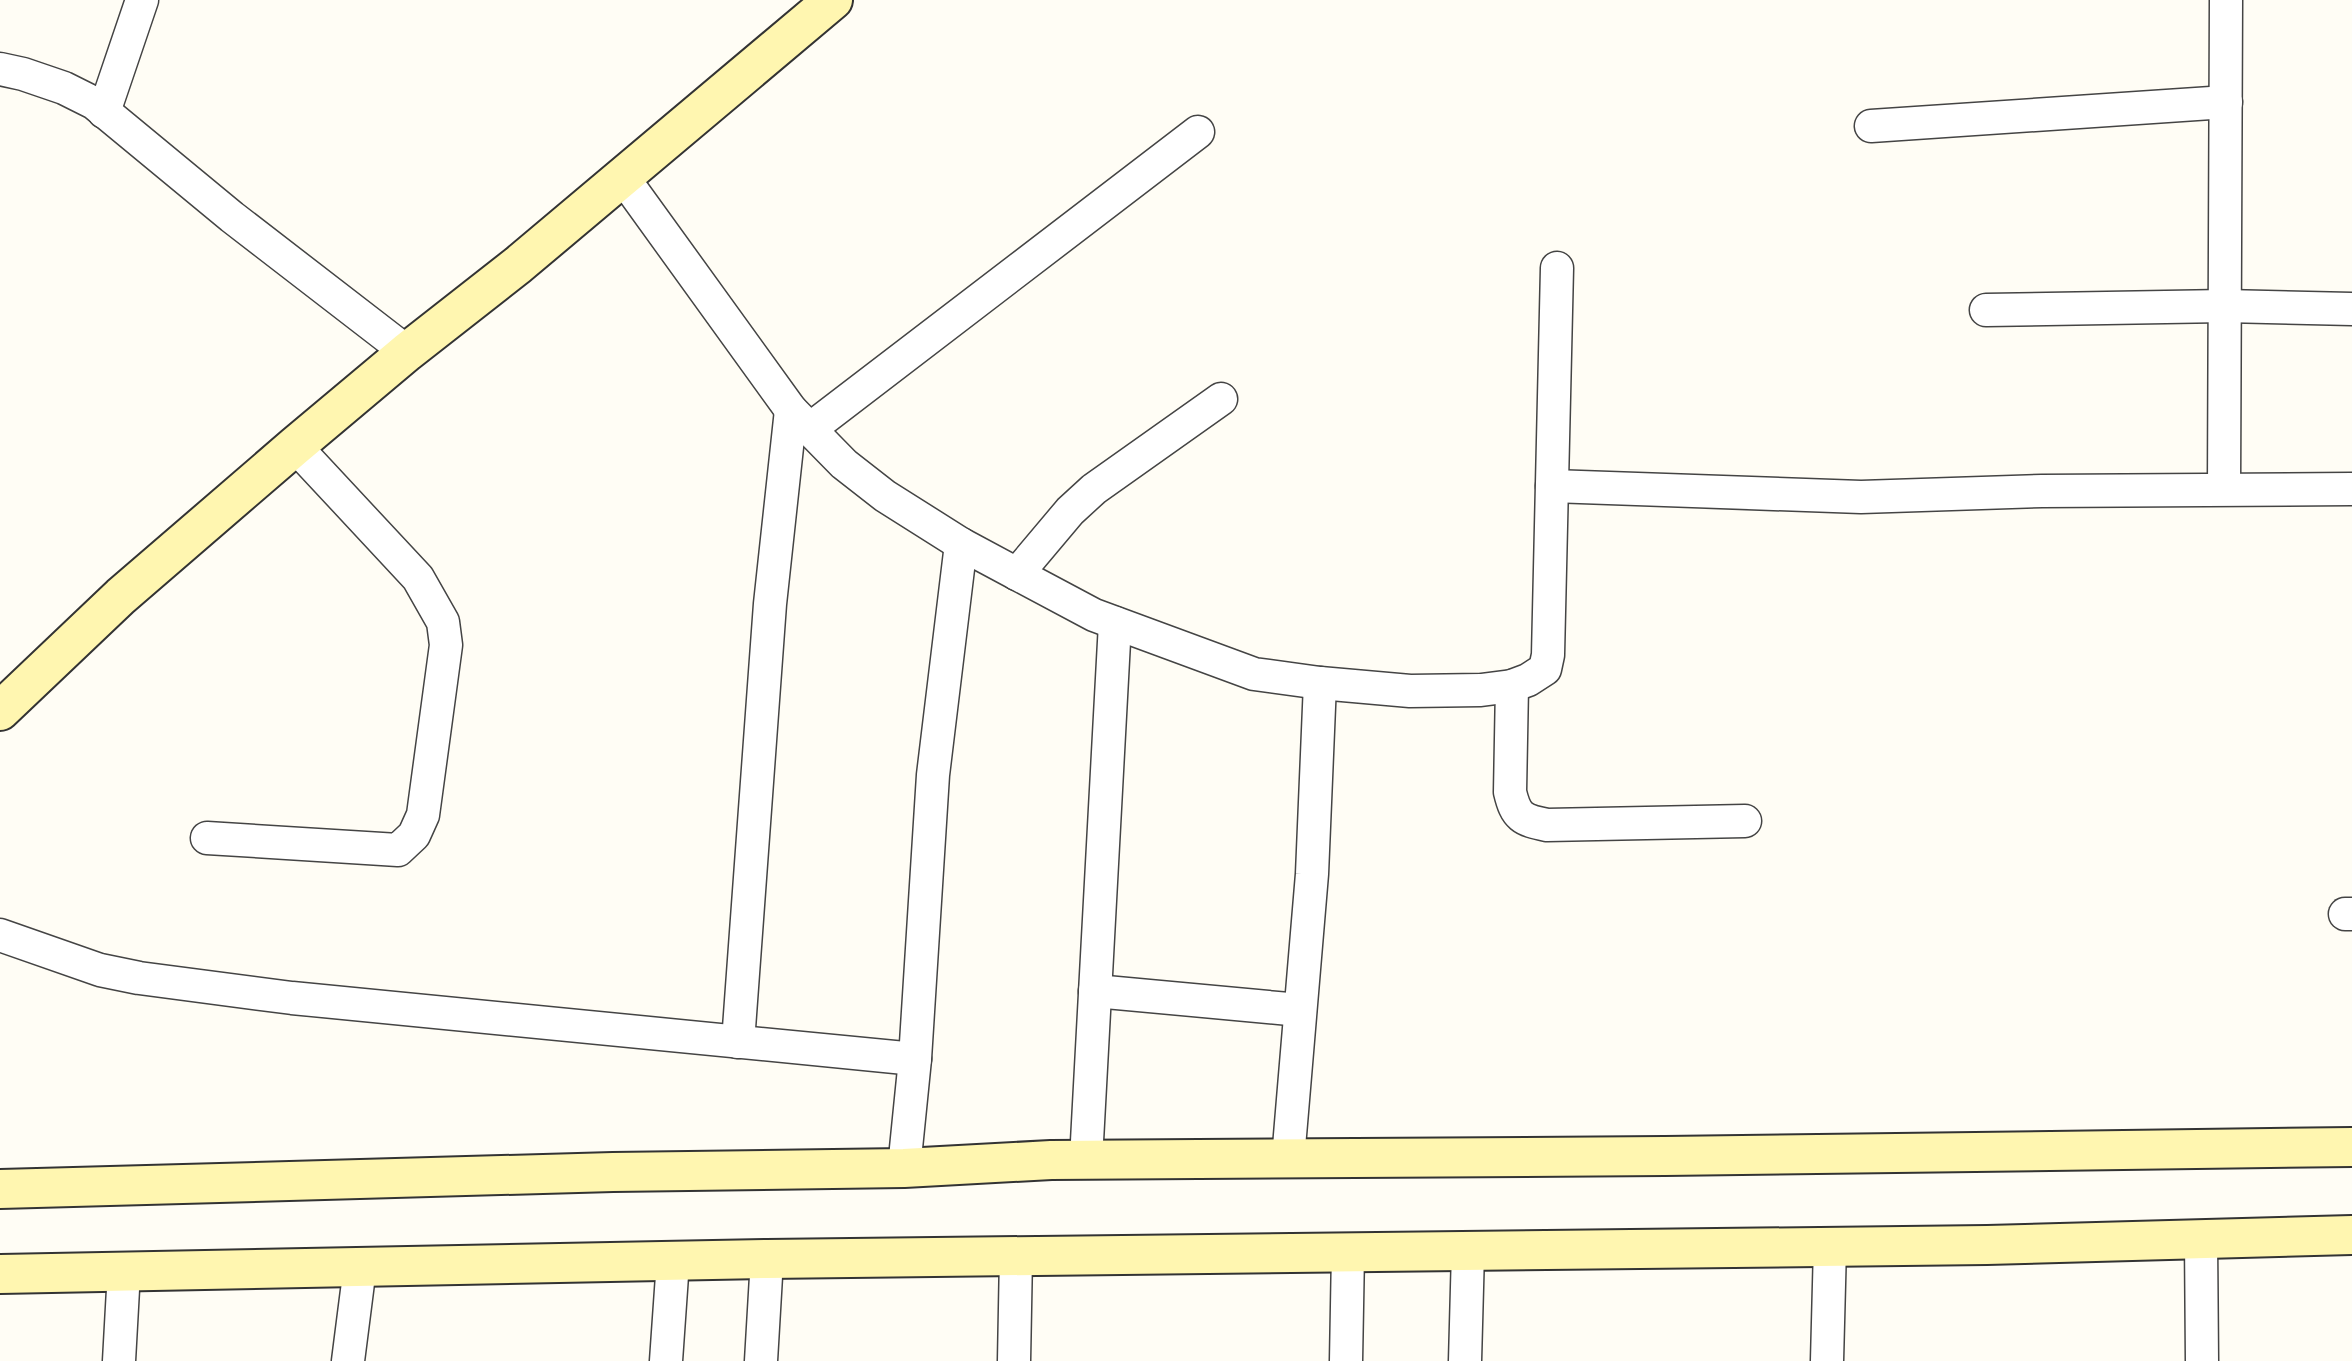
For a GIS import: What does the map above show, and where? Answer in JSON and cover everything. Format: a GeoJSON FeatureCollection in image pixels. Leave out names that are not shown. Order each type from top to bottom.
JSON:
{"type":"FeatureCollection","features":[{"type":"Feature","properties":{"kind":"street"},"geometry":{"type":"LineString","coordinates":[[104,112],[142,0]]}},
{"type":"Feature","properties":{"kind":"street"},"geometry":{"type":"LineString","coordinates":[[0,711],[121,596],[295,446],[407,352],[518,265],[833,0]]}},
{"type":"Feature","properties":{"kind":"street"},"geometry":{"type":"LineString","coordinates":[[2224,489],[2225,0]]}},
{"type":"Feature","properties":{"kind":"street"},"geometry":{"type":"LineString","coordinates":[[0,69],[64,88],[94,103],[232,217],[407,352]]}},
{"type":"Feature","properties":{"kind":"street"},"geometry":{"type":"LineString","coordinates":[[1871,126],[2226,102]]}},
{"type":"Feature","properties":{"kind":"street"},"geometry":{"type":"LineString","coordinates":[[738,1042],[770,604],[800,420],[1198,132]]}},
{"type":"Feature","properties":{"kind":"street"},"geometry":{"type":"LineString","coordinates":[[622,176],[800,420],[844,464],[885,496],[961,544],[1094,615],[1254,674],[1320,683],[1410,691],[1481,690],[1512,686],[1545,669],[1548,655],[1557,268]]}},
{"type":"Feature","properties":{"kind":"street"},"geometry":{"type":"LineString","coordinates":[[1986,310],[2225,306],[2352,309]]}},
{"type":"Feature","properties":{"kind":"street"},"geometry":{"type":"LineString","coordinates":[[1017,574],[1070,511],[1094,489],[1221,399]]}},
{"type":"Feature","properties":{"kind":"street"},"geometry":{"type":"LineString","coordinates":[[207,838],[398,850],[414,835],[423,815],[446,645],[443,622],[418,578],[295,446]]}},
{"type":"Feature","properties":{"kind":"street"},"geometry":{"type":"LineString","coordinates":[[1552,486],[1861,497],[2042,491],[2352,489]]}},
{"type":"Feature","properties":{"kind":"street"},"geometry":{"type":"LineString","coordinates":[[904,1168],[915,1059],[933,775],[961,544]]}},
{"type":"Feature","properties":{"kind":"street"},"geometry":{"type":"LineString","coordinates":[[1086,1160],[1115,623]]}},
{"type":"Feature","properties":{"kind":"street"},"geometry":{"type":"LineString","coordinates":[[1288,1158],[1312,874],[1320,683]]}},
{"type":"Feature","properties":{"kind":"street"},"geometry":{"type":"LineString","coordinates":[[1512,686],[1510,792],[1514,808],[1525,821],[1547,825],[1745,821]]}},
{"type":"Feature","properties":{"kind":"street"},"geometry":{"type":"LineString","coordinates":[[0,936],[100,970],[139,978],[292,998],[915,1059]]}},
{"type":"Feature","properties":{"kind":"street"},"geometry":{"type":"LineString","coordinates":[[1095,991],[1300,1010]]}},
{"type":"Feature","properties":{"kind":"street"},"geometry":{"type":"LineString","coordinates":[[0,1189],[613,1172],[904,1168],[1086,1160],[1651,1157],[2352,1147]]}},
{"type":"Feature","properties":{"kind":"street"},"geometry":{"type":"LineString","coordinates":[[0,1274],[767,1259],[1830,1246],[2352,1235]]}},
{"type":"Feature","properties":{"kind":"street"},"geometry":{"type":"LineString","coordinates":[[2201,1239],[2202,1361]]}},
{"type":"Feature","properties":{"kind":"street"},"geometry":{"type":"LineString","coordinates":[[1827,1361],[1830,1246]]}},
{"type":"Feature","properties":{"kind":"street"},"geometry":{"type":"LineString","coordinates":[[1465,1361],[1468,1251]]}},
{"type":"Feature","properties":{"kind":"street"},"geometry":{"type":"LineString","coordinates":[[1346,1361],[1348,1252]]}},
{"type":"Feature","properties":{"kind":"street"},"geometry":{"type":"LineString","coordinates":[[1014,1361],[1016,1256]]}},
{"type":"Feature","properties":{"kind":"street"},"geometry":{"type":"LineString","coordinates":[[761,1361],[767,1259]]}},
{"type":"Feature","properties":{"kind":"street"},"geometry":{"type":"LineString","coordinates":[[666,1361],[673,1261]]}},
{"type":"Feature","properties":{"kind":"street"},"geometry":{"type":"LineString","coordinates":[[348,1361],[360,1267]]}},
{"type":"Feature","properties":{"kind":"street"},"geometry":{"type":"LineString","coordinates":[[119,1361],[124,1272]]}}]}
